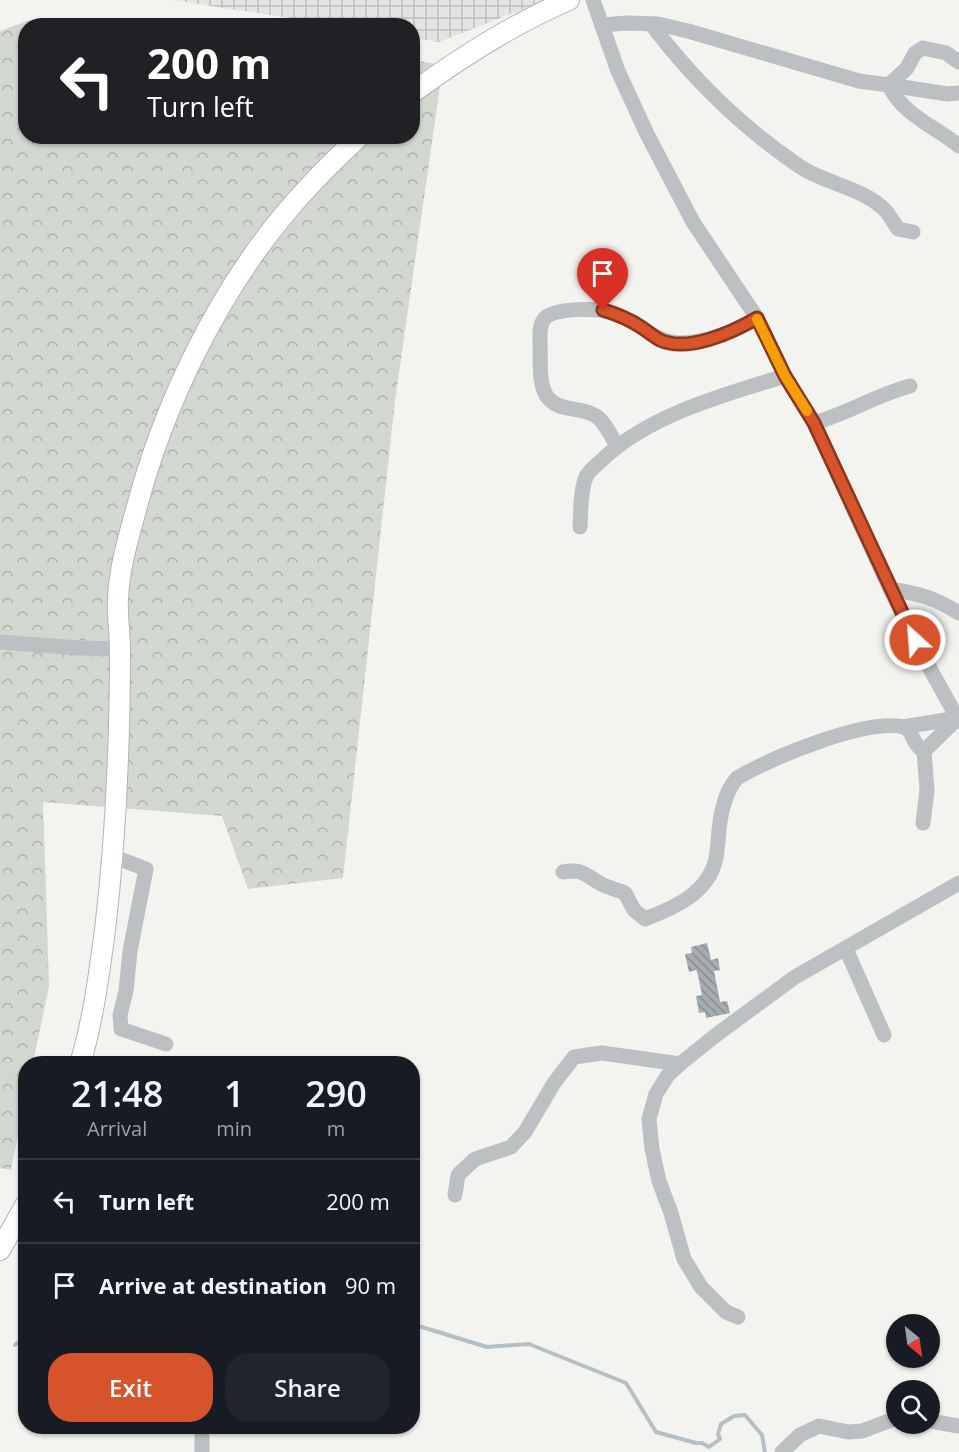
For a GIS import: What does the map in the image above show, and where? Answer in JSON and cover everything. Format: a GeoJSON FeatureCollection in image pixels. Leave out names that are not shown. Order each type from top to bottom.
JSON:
{"type":"FeatureCollection","features":[{"type":"Feature","properties":{"kind":"main road"},"geometry":{"type":"LineString","coordinates":[[420,87],[486,44],[566,1]]}},
{"type":"Feature","properties":{"kind":"main road"},"geometry":{"type":"LineString","coordinates":[[82,1056],[99,978],[112,856],[120,649],[118,599],[124,554],[145,474],[182,380],[229,291],[283,216],[352,144]]}},
{"type":"Feature","properties":{"kind":"main road"},"geometry":{"type":"LineString","coordinates":[[0,1250],[18,1218]]}},
{"type":"Feature","properties":{"kind":"street"},"geometry":{"type":"LineString","coordinates":[[593,0],[618,71],[647,134],[693,222],[757,318],[785,376],[814,423],[890,590],[958,719]]}},
{"type":"Feature","properties":{"kind":"street"},"geometry":{"type":"LineString","coordinates":[[602,25],[651,24],[688,30],[859,81],[948,94],[959,93]]}},
{"type":"Feature","properties":{"kind":"street"},"geometry":{"type":"LineString","coordinates":[[651,24],[691,72],[763,140],[801,167],[874,202],[885,211],[898,229],[913,232]]}},
{"type":"Feature","properties":{"kind":"street"},"geometry":{"type":"LineString","coordinates":[[889,85],[907,68],[915,53],[923,48],[946,53],[959,62]]}},
{"type":"Feature","properties":{"kind":"street"},"geometry":{"type":"LineString","coordinates":[[889,85],[893,95],[910,112],[959,146]]}},
{"type":"Feature","properties":{"kind":"street"},"geometry":{"type":"LineString","coordinates":[[617,446],[594,415],[563,407],[551,401],[546,394],[542,382],[540,330],[543,320],[561,311],[603,310],[638,325],[661,340],[678,343],[701,341],[734,332],[757,318]]}},
{"type":"Feature","properties":{"kind":"street"},"geometry":{"type":"LineString","coordinates":[[580,527],[581,499],[587,474],[617,446],[656,422],[785,376]]}},
{"type":"Feature","properties":{"kind":"street"},"geometry":{"type":"LineString","coordinates":[[814,423],[839,416],[889,392],[910,386]]}},
{"type":"Feature","properties":{"kind":"street"},"geometry":{"type":"LineString","coordinates":[[890,590],[921,594],[938,600],[959,613]]}},
{"type":"Feature","properties":{"kind":"street"},"geometry":{"type":"LineString","coordinates":[[0,642],[120,649]]}},
{"type":"Feature","properties":{"kind":"street"},"geometry":{"type":"LineString","coordinates":[[563,872],[576,870],[589,874],[598,883],[625,893],[634,910],[645,919],[669,910],[686,900],[708,876],[715,861],[720,817],[730,786],[737,778],[848,732],[958,719]]}},
{"type":"Feature","properties":{"kind":"street"},"geometry":{"type":"LineString","coordinates":[[924,751],[958,719]]}},
{"type":"Feature","properties":{"kind":"street"},"geometry":{"type":"LineString","coordinates":[[903,727],[911,733],[916,745],[924,751],[927,790],[923,823]]}},
{"type":"Feature","properties":{"kind":"street"},"geometry":{"type":"LineString","coordinates":[[112,856],[146,869],[120,1015],[122,1029],[166,1044]]}},
{"type":"Feature","properties":{"kind":"street"},"geometry":{"type":"LineString","coordinates":[[738,1317],[726,1312],[701,1287],[684,1259],[659,1181],[652,1149],[649,1119],[656,1094],[668,1075],[680,1064],[795,977],[959,884]]}},
{"type":"Feature","properties":{"kind":"street"},"geometry":{"type":"LineString","coordinates":[[846,950],[884,1035]]}},
{"type":"Feature","properties":{"kind":"street"},"geometry":{"type":"LineString","coordinates":[[455,1195],[458,1175],[475,1159],[512,1147],[525,1132],[554,1083],[574,1057],[602,1053],[680,1064]]}},
{"type":"Feature","properties":{"kind":"street"},"geometry":{"type":"LineString","coordinates":[[782,1452],[800,1435],[819,1426],[848,1432],[862,1431],[886,1422]]}},
{"type":"Feature","properties":{"kind":"street"},"geometry":{"type":"LineString","coordinates":[[940,1422],[959,1426]]}},
{"type":"Feature","properties":{"kind":"street"},"geometry":{"type":"LineString","coordinates":[[202,1434],[202,1452]]}},
{"type":"Feature","properties":{"kind":"shaded area"},"geometry":{"type":"Polygon","coordinates":[[[173,0],[546,0],[439,42],[420,39],[420,18],[289,18],[173,0]]]}},
{"type":"Feature","properties":{"kind":"green space"},"geometry":{"type":"Polygon","coordinates":[[[18,24],[18,144],[420,144],[420,61],[443,65],[395,401],[343,878],[248,889],[222,816],[43,802],[49,986],[34,1056],[18,1056],[18,1135],[11,1170],[0,1168],[0,31],[18,24]]]}},
{"type":"Feature","properties":{"kind":"building"},"geometry":{"type":"Polygon","coordinates":[[[707,943],[711,960],[718,958],[720,970],[714,971],[720,1002],[727,1001],[730,1013],[706,1018],[705,1012],[699,1013],[696,996],[702,995],[698,975],[696,970],[689,972],[685,954],[692,953],[691,947],[707,943]]]}},
{"type":"Feature","properties":{"kind":"waterway"},"geometry":{"type":"LineString","coordinates":[[420,1326],[487,1347],[529,1344],[626,1383],[656,1432],[702,1443],[709,1447],[720,1439],[718,1434],[721,1424],[734,1416],[745,1415],[762,1435],[765,1452]]}},
{"type":"Feature","properties":{"kind":"slow traffic"},"geometry":{"type":"LineString","coordinates":[[757,319],[785,376],[807,411]]}},
{"type":"Feature","properties":{"kind":"route"},"geometry":{"type":"LineString","coordinates":[[603,310],[638,325],[661,340],[678,343],[701,341],[734,332],[757,318],[785,376],[814,423],[915,640]]}}]}
